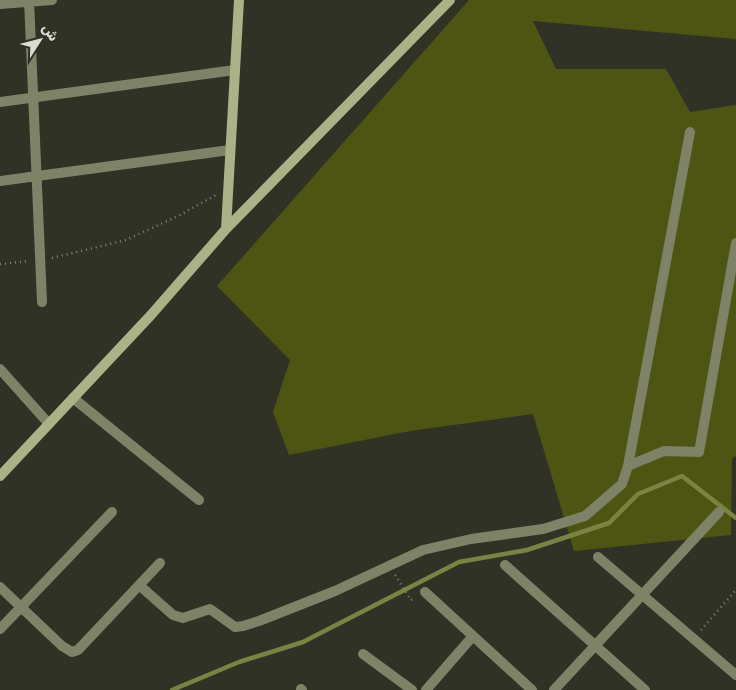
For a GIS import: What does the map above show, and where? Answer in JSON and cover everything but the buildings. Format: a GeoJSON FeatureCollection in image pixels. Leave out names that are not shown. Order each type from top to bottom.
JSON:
{"type":"FeatureCollection","features":[{"type":"Feature","properties":{"kind":"street"},"geometry":{"type":"LineString","coordinates":[[0,4],[52,0]]}},
{"type":"Feature","properties":{"kind":"street"},"geometry":{"type":"LineString","coordinates":[[226,229],[239,0]]}},
{"type":"Feature","properties":{"kind":"street"},"geometry":{"type":"LineString","coordinates":[[0,476],[151,315],[226,229],[450,0]]}},
{"type":"Feature","properties":{"kind":"street"},"geometry":{"type":"LineString","coordinates":[[29,1],[42,302]]}},
{"type":"Feature","properties":{"kind":"street"},"geometry":{"type":"LineString","coordinates":[[0,102],[235,70]]}},
{"type":"Feature","properties":{"kind":"street"},"geometry":{"type":"LineString","coordinates":[[139,585],[178,617],[182,618],[210,609],[235,627],[239,627],[335,591],[423,550],[470,539],[543,529],[585,516],[622,484],[628,466],[690,132]]}},
{"type":"Feature","properties":{"kind":"street"},"geometry":{"type":"LineString","coordinates":[[0,181],[230,150]]}},
{"type":"Feature","properties":{"kind":"street"},"geometry":{"type":"LineString","coordinates":[[628,466],[664,451],[700,452],[736,243]]}},
{"type":"Feature","properties":{"kind":"street"},"geometry":{"type":"LineString","coordinates":[[0,369],[49,424]]}},
{"type":"Feature","properties":{"kind":"street"},"geometry":{"type":"LineString","coordinates":[[73,398],[199,500]]}},
{"type":"Feature","properties":{"kind":"street"},"geometry":{"type":"LineString","coordinates":[[0,629],[112,512]]}},
{"type":"Feature","properties":{"kind":"street"},"geometry":{"type":"LineString","coordinates":[[554,690],[719,512]]}},
{"type":"Feature","properties":{"kind":"street"},"geometry":{"type":"LineString","coordinates":[[598,557],[736,675]]}},
{"type":"Feature","properties":{"kind":"street"},"geometry":{"type":"LineString","coordinates":[[0,587],[69,651],[75,652],[160,563]]}},
{"type":"Feature","properties":{"kind":"street"},"geometry":{"type":"LineString","coordinates":[[504,565],[645,690]]}},
{"type":"Feature","properties":{"kind":"street"},"geometry":{"type":"LineString","coordinates":[[425,592],[532,690]]}},
{"type":"Feature","properties":{"kind":"street"},"geometry":{"type":"LineString","coordinates":[[426,690],[473,636]]}},
{"type":"Feature","properties":{"kind":"street"},"geometry":{"type":"LineString","coordinates":[[363,654],[412,690]]}},
{"type":"Feature","properties":{"kind":"path"},"geometry":{"type":"LineString","coordinates":[[0,264],[40,260],[126,240],[178,216],[229,189]]}},
{"type":"Feature","properties":{"kind":"path"},"geometry":{"type":"LineString","coordinates":[[390,567],[411,600],[425,592]]}},
{"type":"Feature","properties":{"kind":"path"},"geometry":{"type":"LineString","coordinates":[[694,639],[736,590]]}},
{"type":"Feature","properties":{"kind":"green space"},"geometry":{"type":"Polygon","coordinates":[[[469,0],[736,0],[736,39],[533,21],[556,69],[666,69],[690,112],[736,105],[736,456],[732,458],[731,535],[574,551],[533,414],[410,431],[289,455],[273,412],[290,360],[217,286],[469,0]]]}},
{"type":"Feature","properties":{"kind":"waterway"},"geometry":{"type":"LineString","coordinates":[[172,690],[239,662],[303,642],[459,562],[527,550],[609,523],[638,494],[682,476],[736,518]]}}]}
